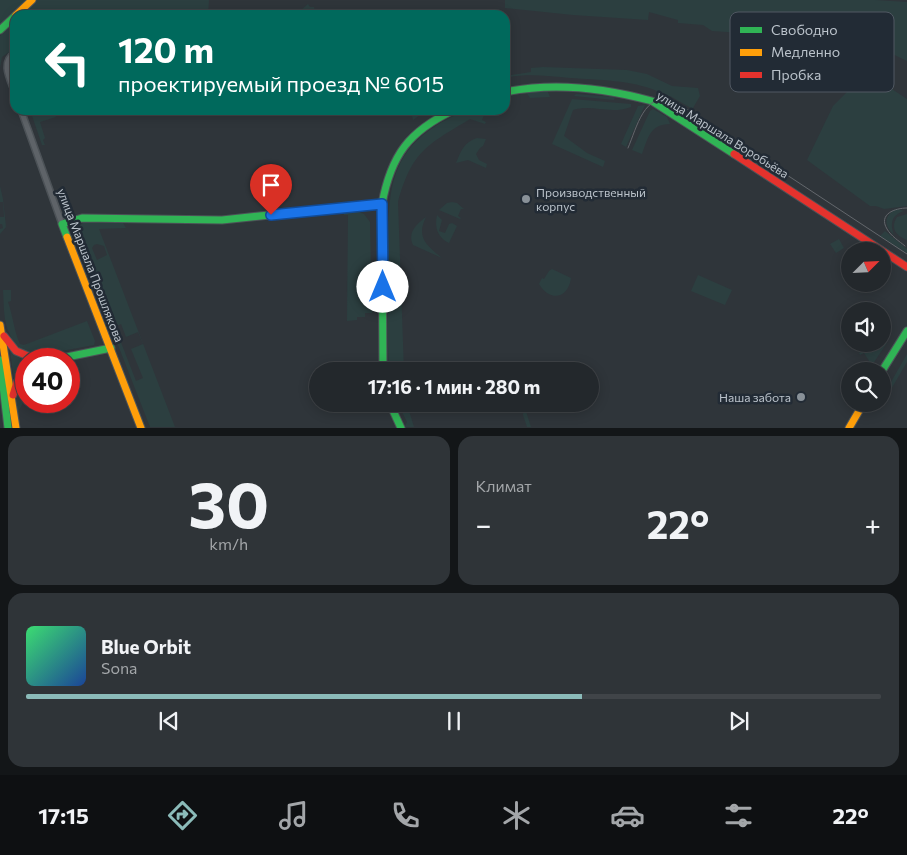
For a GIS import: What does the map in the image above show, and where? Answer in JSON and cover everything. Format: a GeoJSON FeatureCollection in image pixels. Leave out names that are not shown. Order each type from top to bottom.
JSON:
{"type":"FeatureCollection","features":[{"type":"Feature","properties":{"kind":"street"},"geometry":{"type":"LineString","coordinates":[[21,10],[32,0]]}},
{"type":"Feature","properties":{"kind":"street"},"geometry":{"type":"LineString","coordinates":[[0,30],[10,20]]}},
{"type":"Feature","properties":{"kind":"street"},"geometry":{"type":"LineString","coordinates":[[10,56],[5,64],[10,78]]}},
{"type":"Feature","properties":{"kind":"street","name":"улица Маршала Воробьёва"},"geometry":{"type":"LineString","coordinates":[[510,91],[526,88],[564,88],[626,94],[652,101],[907,267]]}},
{"type":"Feature","properties":{"kind":"street","name":"улица Маршала Прошлякова"},"geometry":{"type":"LineString","coordinates":[[23,115],[62,224],[141,428]]}},
{"type":"Feature","properties":{"kind":"street"},"geometry":{"type":"LineString","coordinates":[[383,362],[382,204],[390,169],[400,151],[423,126],[442,115]]}},
{"type":"Feature","properties":{"kind":"street"},"geometry":{"type":"LineString","coordinates":[[62,224],[82,218],[222,220],[382,204]]}},
{"type":"Feature","properties":{"kind":"street"},"geometry":{"type":"LineString","coordinates":[[1,327],[15,350]]}},
{"type":"Feature","properties":{"kind":"street"},"geometry":{"type":"LineString","coordinates":[[1,327],[16,428]]}},
{"type":"Feature","properties":{"kind":"street"},"geometry":{"type":"LineString","coordinates":[[888,362],[907,331]]}},
{"type":"Feature","properties":{"kind":"street"},"geometry":{"type":"LineString","coordinates":[[80,354],[111,348]]}},
{"type":"Feature","properties":{"kind":"street"},"geometry":{"type":"LineString","coordinates":[[0,360],[8,428]]}},
{"type":"Feature","properties":{"kind":"street"},"geometry":{"type":"LineString","coordinates":[[12,401],[15,390]]}},
{"type":"Feature","properties":{"kind":"street"},"geometry":{"type":"LineString","coordinates":[[394,412],[401,428]]}},
{"type":"Feature","properties":{"kind":"street"},"geometry":{"type":"LineString","coordinates":[[849,428],[858,412]]}},
{"type":"Feature","properties":{"kind":"shaded area"},"geometry":{"type":"Polygon","coordinates":[[[0,0],[29,0],[18,10],[10,10],[10,18],[0,27],[0,0]]]}},
{"type":"Feature","properties":{"kind":"shaded area"},"geometry":{"type":"Polygon","coordinates":[[[37,0],[209,0],[208,10],[26,10],[37,0]]]}},
{"type":"Feature","properties":{"kind":"shaded area"},"geometry":{"type":"Polygon","coordinates":[[[505,0],[875,0],[907,2],[907,61],[894,55],[894,12],[730,12],[730,32],[712,31],[703,25],[678,23],[678,20],[649,12],[648,20],[505,8],[505,0]]]}},
{"type":"Feature","properties":{"kind":"shaded area"},"geometry":{"type":"Polygon","coordinates":[[[308,4],[310,7],[314,7],[315,10],[301,10],[308,4]]]}},
{"type":"Feature","properties":{"kind":"shaded area"},"geometry":{"type":"Polygon","coordinates":[[[10,25],[10,51],[2,57],[0,68],[0,36],[10,25]]]}},
{"type":"Feature","properties":{"kind":"shaded area"},"geometry":{"type":"Polygon","coordinates":[[[531,68],[627,70],[647,74],[672,86],[698,88],[700,96],[693,108],[691,108],[670,96],[658,96],[656,95],[657,91],[647,87],[626,83],[538,75],[510,77],[510,75],[531,72],[531,68]]]}},
{"type":"Feature","properties":{"kind":"shaded area"},"geometry":{"type":"Polygon","coordinates":[[[547,90],[550,97],[530,98],[526,92],[547,90]]]}},
{"type":"Feature","properties":{"kind":"shaded area"},"geometry":{"type":"Polygon","coordinates":[[[894,90],[907,99],[907,206],[884,209],[870,206],[807,160],[833,106],[847,92],[894,92],[894,90]]]}},
{"type":"Feature","properties":{"kind":"shaded area"},"geometry":{"type":"Polygon","coordinates":[[[576,94],[615,97],[614,100],[574,96],[576,94]]]}},
{"type":"Feature","properties":{"kind":"shaded area"},"geometry":{"type":"Polygon","coordinates":[[[572,99],[631,104],[631,107],[615,110],[580,108],[573,110],[564,136],[587,153],[605,161],[603,167],[552,144],[572,99]]]}},
{"type":"Feature","properties":{"kind":"shaded area"},"geometry":{"type":"Polygon","coordinates":[[[645,105],[626,147],[621,144],[638,106],[645,105]]]}},
{"type":"Feature","properties":{"kind":"shaded area"},"geometry":{"type":"Polygon","coordinates":[[[653,109],[667,117],[670,124],[658,126],[654,129],[648,137],[642,154],[632,150],[650,111],[653,109]]]}},
{"type":"Feature","properties":{"kind":"shaded area"},"geometry":{"type":"Polygon","coordinates":[[[32,115],[55,115],[56,117],[40,122],[45,138],[43,140],[45,145],[42,145],[32,115]]]}},
{"type":"Feature","properties":{"kind":"shaded area"},"geometry":{"type":"Polygon","coordinates":[[[390,115],[420,115],[413,120],[412,116],[390,115]]]}},
{"type":"Feature","properties":{"kind":"shaded area"},"geometry":{"type":"Polygon","coordinates":[[[457,115],[484,115],[482,120],[486,122],[485,124],[470,119],[432,143],[416,160],[403,185],[398,202],[404,362],[389,362],[388,240],[391,193],[396,172],[405,155],[419,138],[457,115]]]}},
{"type":"Feature","properties":{"kind":"shaded area"},"geometry":{"type":"Polygon","coordinates":[[[477,138],[486,139],[476,154],[479,160],[487,164],[486,168],[468,160],[456,163],[466,145],[477,138]]]}},
{"type":"Feature","properties":{"kind":"shaded area"},"geometry":{"type":"Polygon","coordinates":[[[0,186],[3,199],[6,227],[0,234],[0,229],[3,228],[2,224],[0,224],[0,217],[4,217],[3,202],[0,202],[0,186]]]}},
{"type":"Feature","properties":{"kind":"shaded area"},"geometry":{"type":"Polygon","coordinates":[[[447,203],[457,203],[464,209],[461,209],[458,216],[460,219],[439,210],[447,203]]]}},
{"type":"Feature","properties":{"kind":"shaded area"},"geometry":{"type":"Polygon","coordinates":[[[897,209],[904,211],[894,217],[892,227],[894,235],[888,228],[886,221],[889,214],[897,209]]]}},
{"type":"Feature","properties":{"kind":"shaded area"},"geometry":{"type":"Polygon","coordinates":[[[353,210],[364,214],[370,222],[372,313],[365,313],[365,317],[357,317],[357,320],[347,321],[348,215],[344,215],[343,212],[353,210]]]}},
{"type":"Feature","properties":{"kind":"shaded area"},"geometry":{"type":"Polygon","coordinates":[[[907,214],[907,240],[897,234],[894,225],[897,217],[907,214]]]}},
{"type":"Feature","properties":{"kind":"shaded area"},"geometry":{"type":"Polygon","coordinates":[[[437,215],[442,220],[439,231],[445,233],[449,224],[452,223],[457,226],[449,243],[438,232],[436,224],[437,215]]]}},
{"type":"Feature","properties":{"kind":"shaded area"},"geometry":{"type":"Polygon","coordinates":[[[426,217],[422,235],[427,245],[442,258],[413,245],[411,240],[412,232],[426,217]]]}},
{"type":"Feature","properties":{"kind":"shaded area"},"geometry":{"type":"Polygon","coordinates":[[[83,223],[123,223],[126,228],[99,229],[175,427],[150,427],[75,235],[77,228],[83,223]],[[97,244],[92,248],[97,260],[107,255],[104,246],[97,244]],[[121,324],[115,327],[136,381],[143,378],[131,349],[143,344],[138,332],[126,337],[121,324]]]}},
{"type":"Feature","properties":{"kind":"shaded area"},"geometry":{"type":"Polygon","coordinates":[[[885,231],[907,249],[907,253],[891,242],[880,236],[885,231]]]}},
{"type":"Feature","properties":{"kind":"shaded area"},"geometry":{"type":"Polygon","coordinates":[[[839,239],[841,250],[836,253],[830,244],[839,239]]]}},
{"type":"Feature","properties":{"kind":"shaded area"},"geometry":{"type":"Polygon","coordinates":[[[552,269],[571,278],[566,290],[558,296],[548,294],[539,284],[542,278],[544,279],[552,269]]]}},
{"type":"Feature","properties":{"kind":"shaded area"},"geometry":{"type":"Polygon","coordinates":[[[698,275],[732,290],[725,305],[691,291],[698,275]]]}},
{"type":"Feature","properties":{"kind":"shaded area"},"geometry":{"type":"Polygon","coordinates":[[[3,290],[11,290],[11,301],[8,302],[20,344],[24,345],[87,321],[95,341],[94,345],[79,348],[21,348],[10,335],[4,313],[3,290]]]}},
{"type":"Feature","properties":{"kind":"shaded area"},"geometry":{"type":"Polygon","coordinates":[[[10,350],[15,354],[14,382],[10,350]]]}},
{"type":"Feature","properties":{"kind":"shaded area"},"geometry":{"type":"Polygon","coordinates":[[[881,352],[874,362],[870,362],[864,353],[860,355],[859,353],[881,352]]]}},
{"type":"Feature","properties":{"kind":"shaded area"},"geometry":{"type":"Polygon","coordinates":[[[907,354],[907,362],[891,389],[891,382],[907,354]]]}},
{"type":"Feature","properties":{"kind":"shaded area"},"geometry":{"type":"Polygon","coordinates":[[[402,412],[409,412],[414,427],[406,427],[407,422],[402,412]]]}},
{"type":"Feature","properties":{"kind":"shaded area"},"geometry":{"type":"Polygon","coordinates":[[[523,412],[526,412],[531,427],[527,427],[523,412]]]}},
{"type":"Feature","properties":{"kind":"shaded area"},"geometry":{"type":"Polygon","coordinates":[[[17,413],[19,413],[19,428],[17,413]]]}},
{"type":"Feature","properties":{"kind":"tram line"},"geometry":{"type":"LineString","coordinates":[[628,148],[639,121],[648,106],[655,101],[663,99],[673,100],[907,254]]}},
{"type":"Feature","properties":{"kind":"tram line"},"geometry":{"type":"LineString","coordinates":[[905,246],[889,232],[885,219],[889,213],[907,208]]}},
{"type":"Feature","properties":{"kind":"traffic: fast"},"geometry":{"type":"LineString","coordinates":[[0,30],[10,21]]}},
{"type":"Feature","properties":{"kind":"traffic: fast"},"geometry":{"type":"LineString","coordinates":[[510,91],[542,87],[579,88],[634,96],[652,101],[734,154]]}},
{"type":"Feature","properties":{"kind":"traffic: fast"},"geometry":{"type":"LineString","coordinates":[[383,362],[382,204],[386,187],[397,158],[404,146],[425,127],[444,115]]}},
{"type":"Feature","properties":{"kind":"traffic: fast"},"geometry":{"type":"LineString","coordinates":[[67,237],[62,224],[82,218],[222,220],[288,213]]}},
{"type":"Feature","properties":{"kind":"traffic: fast"},"geometry":{"type":"LineString","coordinates":[[888,362],[907,331]]}},
{"type":"Feature","properties":{"kind":"traffic: fast"},"geometry":{"type":"LineString","coordinates":[[80,354],[111,348]]}},
{"type":"Feature","properties":{"kind":"traffic: fast"},"geometry":{"type":"LineString","coordinates":[[0,360],[8,428]]}},
{"type":"Feature","properties":{"kind":"traffic: fast"},"geometry":{"type":"LineString","coordinates":[[394,412],[401,428]]}},
{"type":"Feature","properties":{"kind":"traffic: slow"},"geometry":{"type":"LineString","coordinates":[[21,10],[32,0]]}},
{"type":"Feature","properties":{"kind":"traffic: slow"},"geometry":{"type":"LineString","coordinates":[[67,237],[141,428]]}},
{"type":"Feature","properties":{"kind":"traffic: slow"},"geometry":{"type":"LineString","coordinates":[[0,325],[16,428]]}},
{"type":"Feature","properties":{"kind":"traffic: slow"},"geometry":{"type":"LineString","coordinates":[[849,428],[858,412]]}},
{"type":"Feature","properties":{"kind":"traffic: jam"},"geometry":{"type":"LineString","coordinates":[[734,154],[907,267]]}},
{"type":"Feature","properties":{"kind":"traffic: jam"},"geometry":{"type":"LineString","coordinates":[[288,213],[382,204]]}},
{"type":"Feature","properties":{"kind":"traffic: jam"},"geometry":{"type":"LineString","coordinates":[[4,336],[15,350]]}},
{"type":"Feature","properties":{"kind":"traffic: jam"},"geometry":{"type":"LineString","coordinates":[[13,395],[15,388]]}},
{"type":"Feature","properties":{"kind":"place","name":"Производственный корпус"},"geometry":{"type":"Point","coordinates":[526,199]}},
{"type":"Feature","properties":{"kind":"place","name":"Наша забота"},"geometry":{"type":"Point","coordinates":[801,397]}},
{"type":"Feature","properties":{"kind":"route"},"geometry":{"type":"LineString","coordinates":[[271,215],[366,204],[382,204],[383,287]]}}]}
